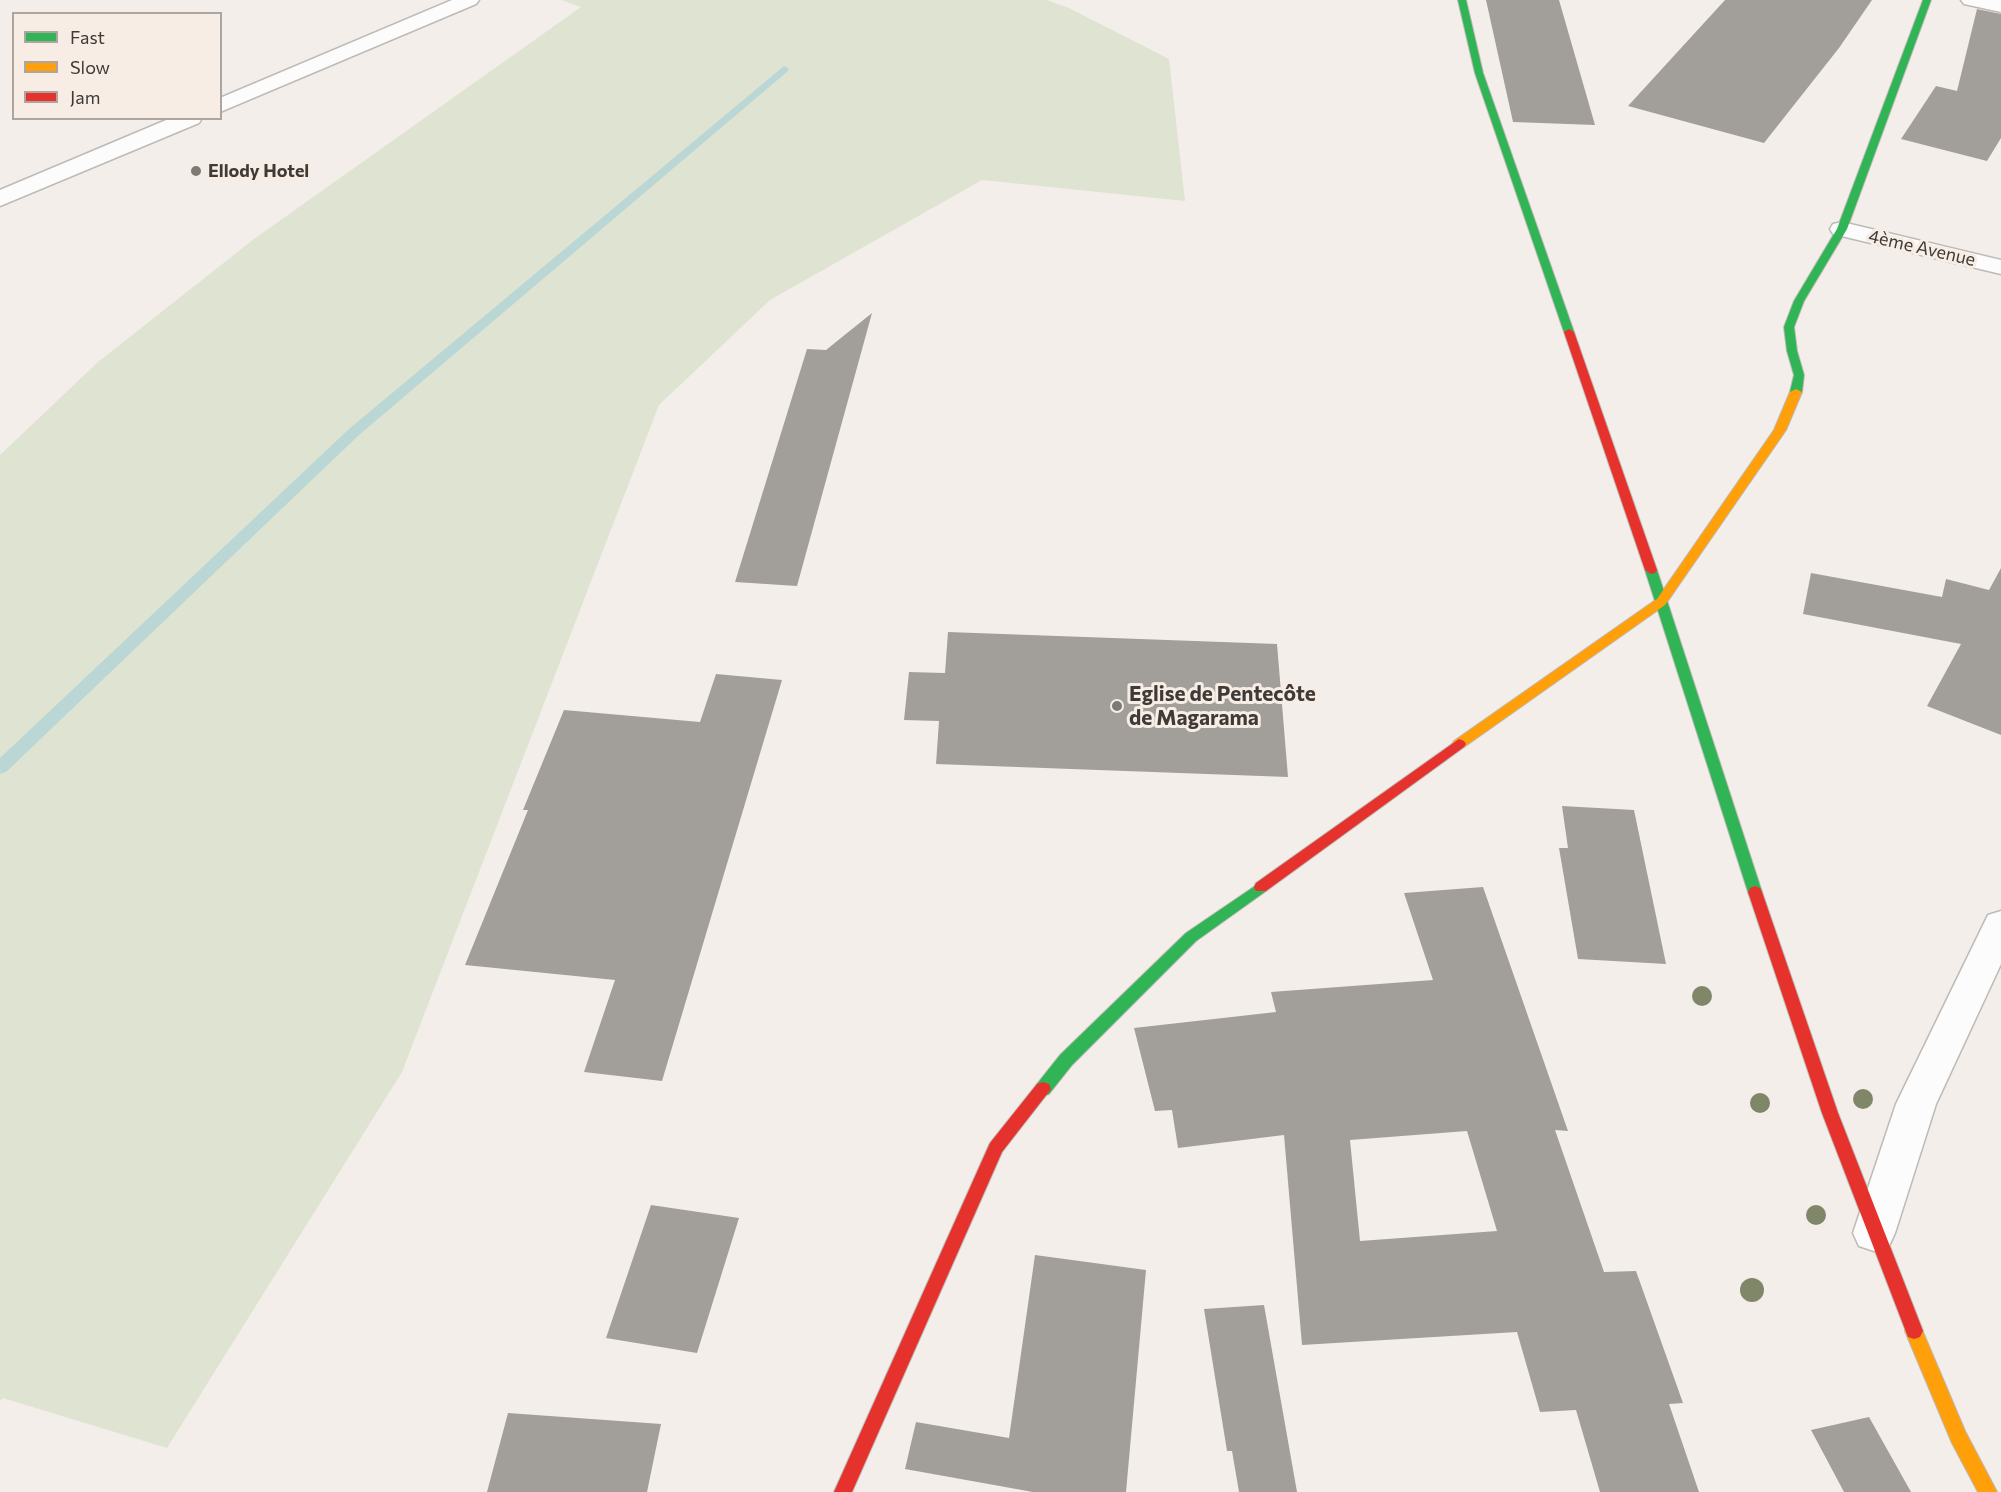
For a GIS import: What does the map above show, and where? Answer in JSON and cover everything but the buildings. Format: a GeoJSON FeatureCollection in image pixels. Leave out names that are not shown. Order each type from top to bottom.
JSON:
{"type":"FeatureCollection","features":[{"type":"Feature","properties":{"kind":"street"},"geometry":{"type":"LineString","coordinates":[[222,105],[469,0]]}},
{"type":"Feature","properties":{"kind":"street"},"geometry":{"type":"LineString","coordinates":[[1462,0],[1479,73],[1565,314],[1784,977],[1874,1233],[1958,1437],[1988,1492]]}},
{"type":"Feature","properties":{"kind":"street"},"geometry":{"type":"LineString","coordinates":[[843,1492],[996,1148],[1066,1060],[1191,937],[1661,602],[1780,430],[1795,397],[1799,375],[1792,351],[1789,327],[1799,301],[1842,229],[1927,0]]}},
{"type":"Feature","properties":{"kind":"street"},"geometry":{"type":"LineString","coordinates":[[1971,0],[2001,6]]}},
{"type":"Feature","properties":{"kind":"street"},"geometry":{"type":"LineString","coordinates":[[0,199],[186,120]]}},
{"type":"Feature","properties":{"kind":"street","name":"4ème Avenue"},"geometry":{"type":"LineString","coordinates":[[1842,229],[2001,267]]}},
{"type":"Feature","properties":{"kind":"street"},"geometry":{"type":"LineString","coordinates":[[1874,1233],[1916,1104],[2001,925]]}},
{"type":"Feature","properties":{"kind":"green space"},"geometry":{"type":"Polygon","coordinates":[[[561,0],[1047,0],[1069,8],[1169,59],[1185,201],[982,180],[770,300],[659,405],[402,1072],[167,1448],[3,1398],[0,1401],[0,455],[98,362],[254,239],[581,7],[561,0]]]}},
{"type":"Feature","properties":{"kind":"waterway"},"geometry":{"type":"LineString","coordinates":[[0,768],[354,432],[784,69]]}},
{"type":"Feature","properties":{"kind":"traffic: fast"},"geometry":{"type":"LineString","coordinates":[[1462,0],[1479,73],[1569,332]]}},
{"type":"Feature","properties":{"kind":"traffic: fast"},"geometry":{"type":"LineString","coordinates":[[1796,392],[1799,375],[1792,351],[1789,327],[1799,301],[1842,229],[1927,0]]}},
{"type":"Feature","properties":{"kind":"traffic: fast"},"geometry":{"type":"LineString","coordinates":[[1651,570],[1755,892]]}},
{"type":"Feature","properties":{"kind":"traffic: fast"},"geometry":{"type":"LineString","coordinates":[[1043,1089],[1066,1060],[1191,937],[1261,887]]}},
{"type":"Feature","properties":{"kind":"traffic: slow"},"geometry":{"type":"LineString","coordinates":[[1459,744],[1661,602],[1780,430],[1796,392]]}},
{"type":"Feature","properties":{"kind":"traffic: slow"},"geometry":{"type":"LineString","coordinates":[[1914,1331],[1958,1437],[1988,1492]]}},
{"type":"Feature","properties":{"kind":"traffic: jam"},"geometry":{"type":"LineString","coordinates":[[1569,332],[1651,570]]}},
{"type":"Feature","properties":{"kind":"traffic: jam"},"geometry":{"type":"LineString","coordinates":[[1261,887],[1459,744]]}},
{"type":"Feature","properties":{"kind":"traffic: jam"},"geometry":{"type":"LineString","coordinates":[[1755,892],[1830,1113],[1914,1331]]}},
{"type":"Feature","properties":{"kind":"traffic: jam"},"geometry":{"type":"LineString","coordinates":[[843,1492],[996,1148],[1043,1089]]}},
{"type":"Feature","properties":{"kind":"place","name":"Ellody Hotel"},"geometry":{"type":"Point","coordinates":[196,171]}},
{"type":"Feature","properties":{"kind":"place","name":"Eglise de Pentecôte de Magarama"},"geometry":{"type":"Point","coordinates":[1117,706]}}]}
